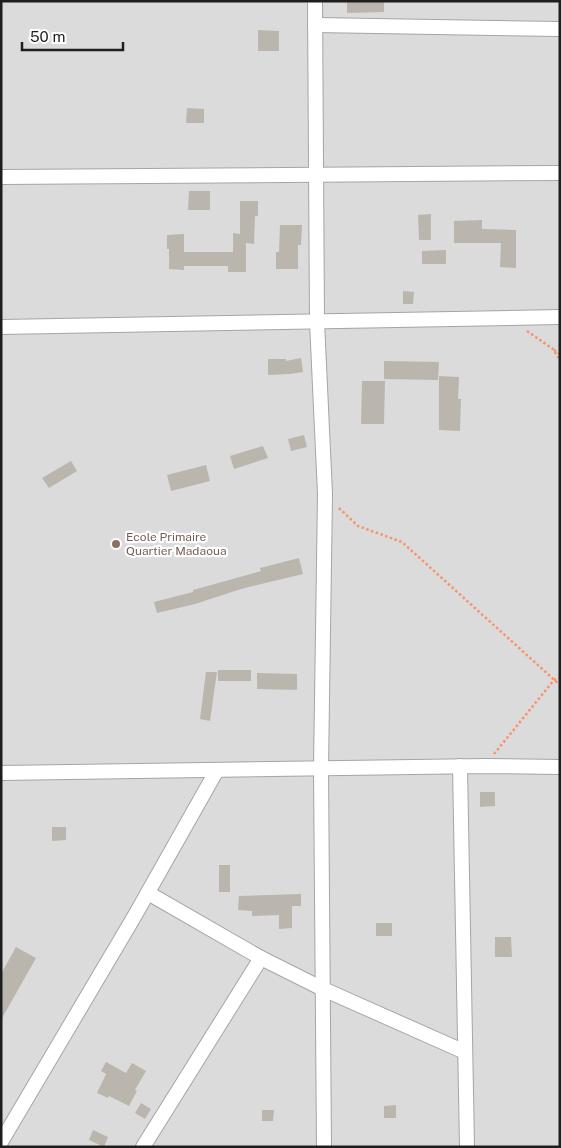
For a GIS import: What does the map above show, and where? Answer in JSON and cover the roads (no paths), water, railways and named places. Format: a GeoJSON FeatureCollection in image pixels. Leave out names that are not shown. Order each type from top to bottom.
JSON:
{"type":"FeatureCollection","features":[{"type":"Feature","properties":{"kind":"street"},"geometry":{"type":"LineString","coordinates":[[315,1],[317,322],[325,494],[321,769],[324,1147]]}},
{"type":"Feature","properties":{"kind":"street"},"geometry":{"type":"LineString","coordinates":[[315,25],[560,29]]}},
{"type":"Feature","properties":{"kind":"street"},"geometry":{"type":"LineString","coordinates":[[1,177],[560,173]]}},
{"type":"Feature","properties":{"kind":"street"},"geometry":{"type":"LineString","coordinates":[[1,327],[560,317]]}},
{"type":"Feature","properties":{"kind":"street"},"geometry":{"type":"LineString","coordinates":[[460,766],[467,1147]]}},
{"type":"Feature","properties":{"kind":"street"},"geometry":{"type":"LineString","coordinates":[[1,773],[460,766],[560,767]]}},
{"type":"Feature","properties":{"kind":"street"},"geometry":{"type":"LineString","coordinates":[[1,1142],[148,893],[217,770]]}},
{"type":"Feature","properties":{"kind":"street"},"geometry":{"type":"LineString","coordinates":[[148,893],[261,958],[323,989],[465,1052]]}},
{"type":"Feature","properties":{"kind":"street"},"geometry":{"type":"LineString","coordinates":[[143,1147],[261,958]]}},
{"type":"Feature","properties":{"kind":"place","name":"Ecole Primaire Quartier Madaoua"},"geometry":{"type":"Point","coordinates":[116,544]}}]}
